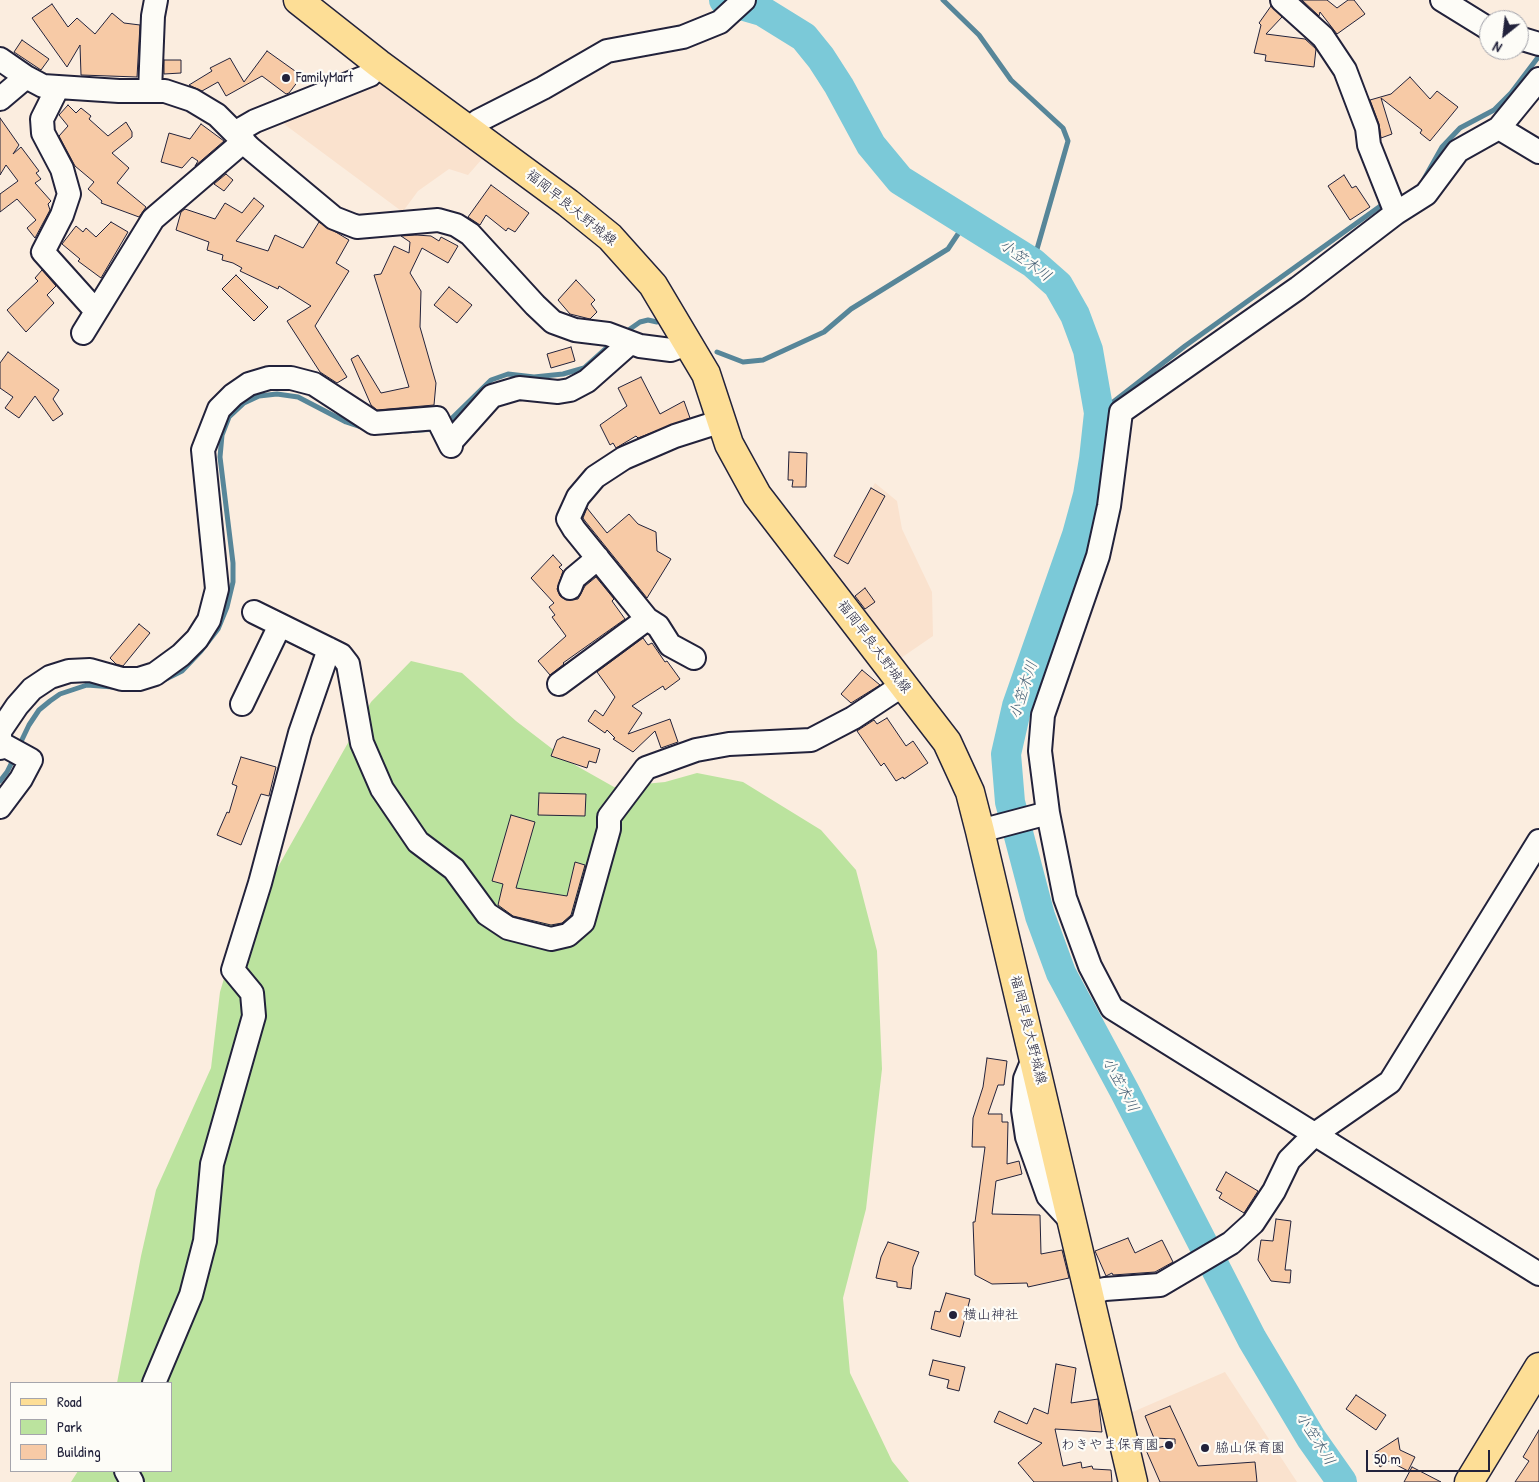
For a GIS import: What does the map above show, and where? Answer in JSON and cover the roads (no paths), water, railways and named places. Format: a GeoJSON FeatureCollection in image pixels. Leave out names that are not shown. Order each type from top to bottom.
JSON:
{"type":"FeatureCollection","features":[{"type":"Feature","properties":{"kind":"main road","name":"福岡早良大野城線"},"geometry":{"type":"LineString","coordinates":[[298,0],[379,64],[568,202],[610,237],[653,285],[706,374],[729,444],[757,495],[947,742],[970,792],[980,831],[1074,1224],[1133,1482]]}},
{"type":"Feature","properties":{"kind":"main road"},"geometry":{"type":"LineString","coordinates":[[1469,1482],[1539,1367]]}},
{"type":"Feature","properties":{"kind":"street"},"geometry":{"type":"LineString","coordinates":[[150,91],[153,16],[156,0]]}},
{"type":"Feature","properties":{"kind":"street"},"geometry":{"type":"LineString","coordinates":[[471,131],[478,120],[544,88],[607,51],[683,37],[720,22],[744,0]]}},
{"type":"Feature","properties":{"kind":"street"},"geometry":{"type":"LineString","coordinates":[[1282,0],[1323,37],[1346,70],[1367,128],[1368,145],[1396,213]]}},
{"type":"Feature","properties":{"kind":"street"},"geometry":{"type":"LineString","coordinates":[[1442,0],[1479,23]]}},
{"type":"Feature","properties":{"kind":"street"},"geometry":{"type":"LineString","coordinates":[[0,59],[26,77],[44,86],[165,91],[192,100],[217,115],[314,203],[334,218],[357,227],[438,220],[456,226],[470,234],[535,306],[554,322],[575,330],[608,334],[630,343],[671,350],[689,343]]}},
{"type":"Feature","properties":{"kind":"street"},"geometry":{"type":"LineString","coordinates":[[83,333],[152,219],[255,121],[370,76],[379,64]]}},
{"type":"Feature","properties":{"kind":"street"},"geometry":{"type":"LineString","coordinates":[[0,99],[26,77]]}},
{"type":"Feature","properties":{"kind":"street"},"geometry":{"type":"LineString","coordinates":[[1539,79],[1499,128],[1458,151],[1426,194],[1396,213],[1298,288],[1121,412],[1109,506],[1098,556],[1043,715],[1040,751],[1048,813],[1064,898],[1090,966],[1112,1008],[1539,1274]]}},
{"type":"Feature","properties":{"kind":"street"},"geometry":{"type":"LineString","coordinates":[[58,87],[42,119],[43,133],[62,169],[68,194],[62,216],[43,252],[96,311]]}},
{"type":"Feature","properties":{"kind":"street"},"geometry":{"type":"LineString","coordinates":[[1499,128],[1539,152]]}},
{"type":"Feature","properties":{"kind":"street"},"geometry":{"type":"LineString","coordinates":[[0,807],[31,760],[2,746],[0,731],[17,706],[32,689],[50,677],[69,671],[90,670],[122,679],[139,679],[155,674],[181,655],[197,639],[209,620],[217,589],[203,450],[219,409],[233,395],[248,384],[268,378],[291,378],[314,384],[374,423],[446,436],[492,396],[519,388],[558,392],[570,390],[587,381],[630,343]]}},
{"type":"Feature","properties":{"kind":"street"},"geometry":{"type":"LineString","coordinates":[[694,658],[670,645],[658,626],[647,619],[568,519],[578,497],[596,477],[624,458],[675,436],[722,421]]}},
{"type":"Feature","properties":{"kind":"street"},"geometry":{"type":"LineString","coordinates":[[570,588],[574,578],[598,558]]}},
{"type":"Feature","properties":{"kind":"street"},"geometry":{"type":"LineString","coordinates":[[254,612],[340,654],[348,664],[362,743],[382,789],[418,842],[454,869],[487,914],[508,928],[551,939],[568,935],[583,922],[609,829],[609,817],[646,768],[696,750],[729,744],[811,740],[853,718],[903,685]]}},
{"type":"Feature","properties":{"kind":"street"},"geometry":{"type":"LineString","coordinates":[[559,684],[647,619]]}},
{"type":"Feature","properties":{"kind":"street"},"geometry":{"type":"LineString","coordinates":[[242,704],[280,625]]}},
{"type":"Feature","properties":{"kind":"street"},"geometry":{"type":"LineString","coordinates":[[154,1382],[191,1295],[205,1240],[212,1164],[254,1016],[252,993],[233,970],[260,883],[300,733],[329,649]]}},
{"type":"Feature","properties":{"kind":"street"},"geometry":{"type":"LineString","coordinates":[[980,831],[1048,813]]}},
{"type":"Feature","properties":{"kind":"street"},"geometry":{"type":"LineString","coordinates":[[1090,1293],[1106,1289],[1160,1286],[1231,1243],[1252,1223],[1274,1191],[1289,1160],[1315,1134],[1390,1082],[1539,841]]}},
{"type":"Feature","properties":{"kind":"waterway","name":"小笠木川"},"geometry":{"type":"LineString","coordinates":[[724,0],[762,11],[804,37],[821,58],[839,86],[871,145],[900,180],[1033,263],[1058,285],[1075,315],[1088,350],[1099,413],[1094,459],[1088,495],[1077,535],[1017,706],[1006,754],[1010,802],[1040,916],[1061,973],[1125,1092],[1252,1339],[1311,1438],[1342,1482]]}},
{"type":"Feature","properties":{"kind":"waterway"},"geometry":{"type":"LineString","coordinates":[[943,0],[979,35],[1011,80],[1063,128],[1068,141],[1033,263]]}},
{"type":"Feature","properties":{"kind":"waterway"},"geometry":{"type":"LineString","coordinates":[[1424,179],[1442,147],[1460,128],[1494,110],[1511,93],[1539,56]]}},
{"type":"Feature","properties":{"kind":"waterway"},"geometry":{"type":"LineString","coordinates":[[1099,413],[1185,346],[1386,202]]}},
{"type":"Feature","properties":{"kind":"waterway"},"geometry":{"type":"LineString","coordinates":[[717,352],[743,362],[763,360],[824,332],[851,309],[948,249],[966,222]]}},
{"type":"Feature","properties":{"kind":"waterway"},"geometry":{"type":"LineString","coordinates":[[630,329],[640,322],[648,320],[657,322]]}},
{"type":"Feature","properties":{"kind":"waterway"},"geometry":{"type":"LineString","coordinates":[[446,424],[491,380],[508,374],[534,377],[563,374],[584,368],[613,342]]}},
{"type":"Feature","properties":{"kind":"waterway"},"geometry":{"type":"LineString","coordinates":[[162,681],[182,671],[201,651],[218,629],[227,607],[233,582],[233,563],[220,457],[222,435],[229,417],[244,403],[259,396],[277,394],[298,397],[346,422],[364,428]]}},
{"type":"Feature","properties":{"kind":"waterway"},"geometry":{"type":"LineString","coordinates":[[405,431],[436,429]]}},
{"type":"Feature","properties":{"kind":"waterway"},"geometry":{"type":"LineString","coordinates":[[18,748],[39,710],[60,694],[87,685],[113,687]]}},
{"type":"Feature","properties":{"kind":"waterway"},"geometry":{"type":"LineString","coordinates":[[0,781],[14,758]]}},
{"type":"Feature","properties":{"kind":"place","name":"FamilyMart"},"geometry":{"type":"Point","coordinates":[286,78]}},
{"type":"Feature","properties":{"kind":"place","name":"横山神社"},"geometry":{"type":"Point","coordinates":[953,1315]}},
{"type":"Feature","properties":{"kind":"place","name":"わきやま保育園"},"geometry":{"type":"Point","coordinates":[1169,1445]}},
{"type":"Feature","properties":{"kind":"place","name":"脇山保育園"},"geometry":{"type":"Point","coordinates":[1205,1448]}}]}
